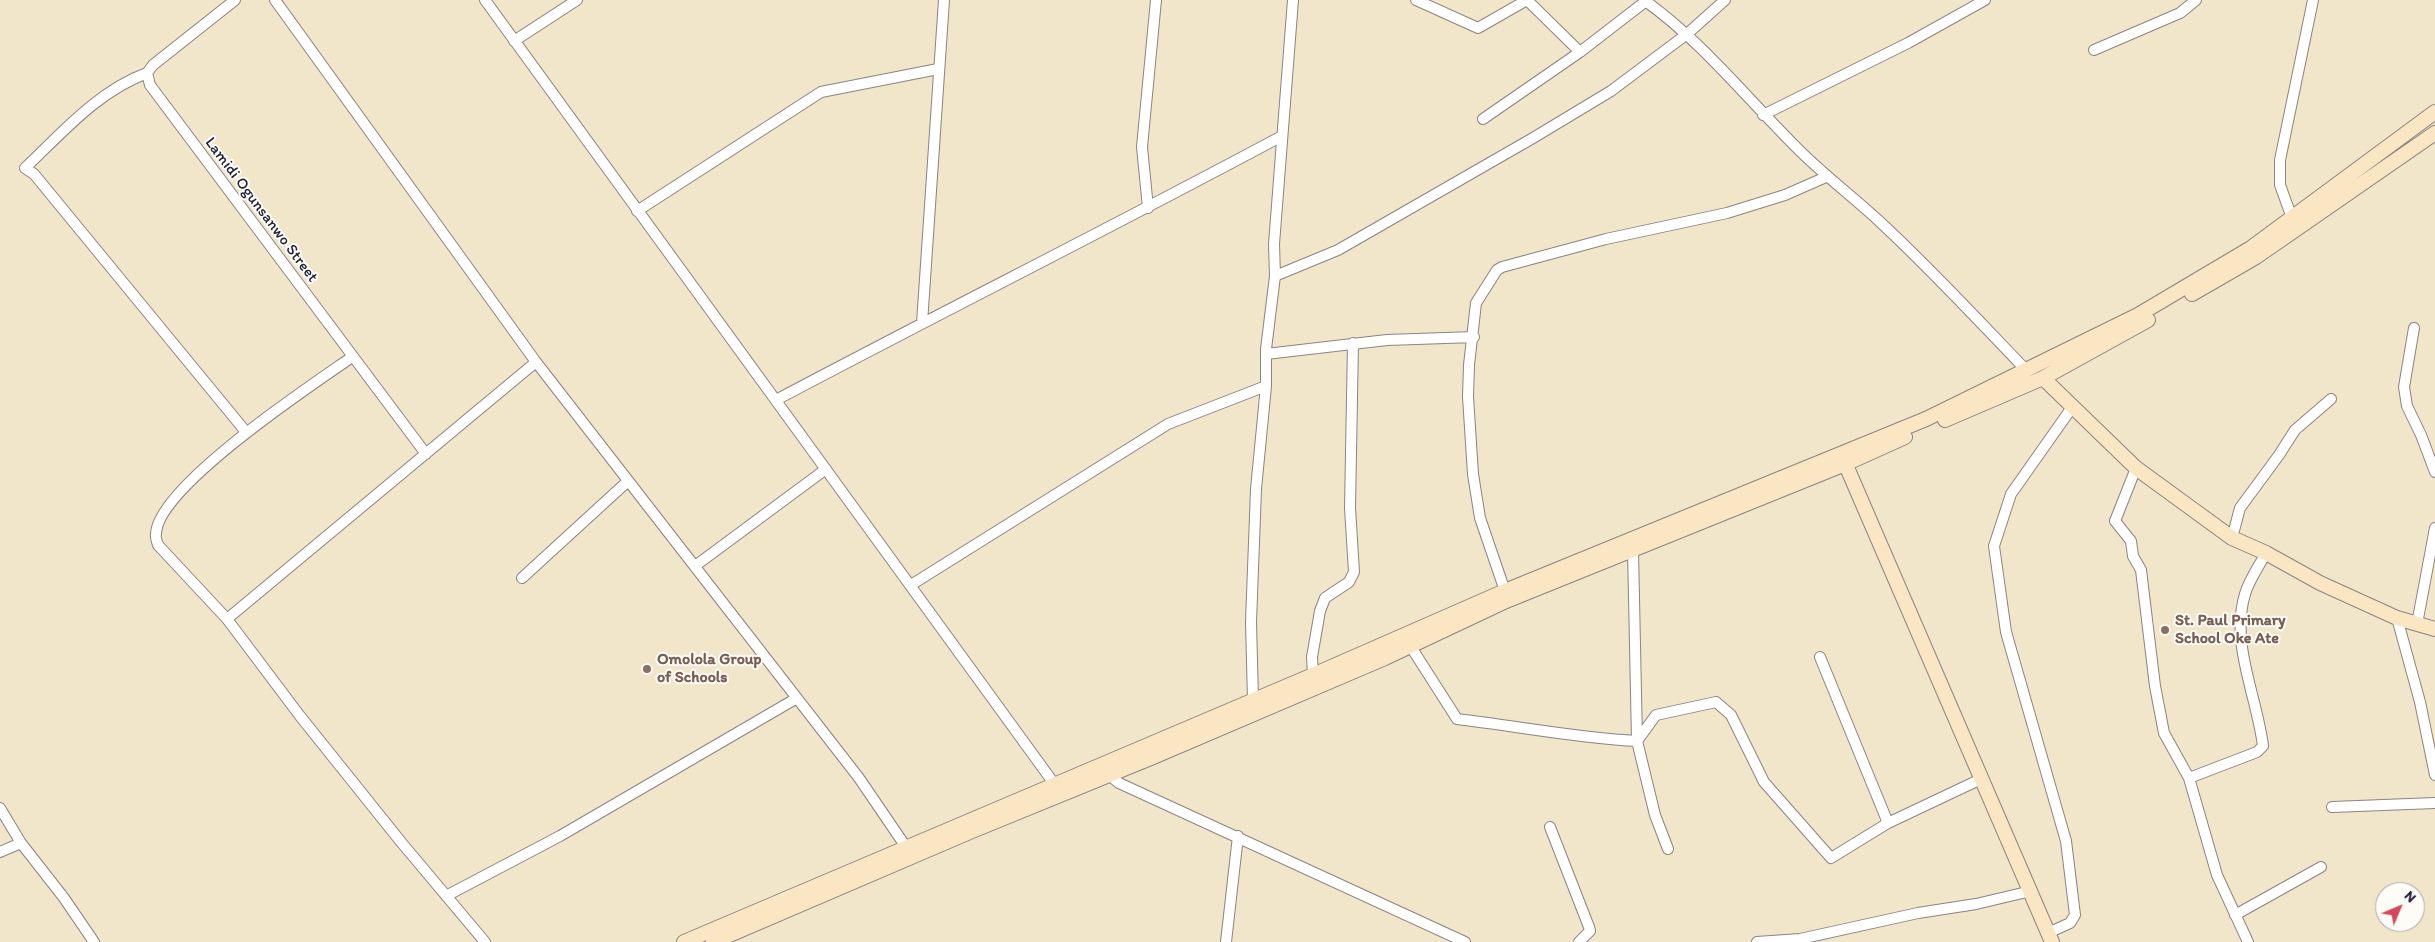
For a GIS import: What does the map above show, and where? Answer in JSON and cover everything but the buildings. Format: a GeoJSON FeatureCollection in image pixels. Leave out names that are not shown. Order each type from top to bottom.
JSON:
{"type":"FeatureCollection","features":[{"type":"Feature","properties":{"kind":"main road"},"geometry":{"type":"LineString","coordinates":[[684,942],[906,847],[1058,790],[1109,775],[1411,647],[1506,601],[1633,550],[1843,459],[2027,371],[2138,315],[2251,248],[2435,112]]}},
{"type":"Feature","properties":{"kind":"main road"},"geometry":{"type":"LineString","coordinates":[[713,942],[1058,790],[1253,700],[1505,591],[1843,459],[2043,378],[2256,257],[2435,133]]}},
{"type":"Feature","properties":{"kind":"main road"},"geometry":{"type":"LineString","coordinates":[[2043,378],[2136,468],[2232,538],[2266,553],[2320,583],[2397,618],[2435,629]]}},
{"type":"Feature","properties":{"kind":"main road"},"geometry":{"type":"LineString","coordinates":[[1843,459],[2050,938]]}},
{"type":"Feature","properties":{"kind":"street"},"geometry":{"type":"LineString","coordinates":[[235,0],[152,65],[147,73],[125,81],[88,108],[24,168],[34,174],[246,432]]}},
{"type":"Feature","properties":{"kind":"street"},"geometry":{"type":"LineString","coordinates":[[275,0],[536,362],[859,778],[906,847]]}},
{"type":"Feature","properties":{"kind":"street"},"geometry":{"type":"LineString","coordinates":[[485,0],[1058,790]]}},
{"type":"Feature","properties":{"kind":"street"},"geometry":{"type":"LineString","coordinates":[[514,41],[577,0]]}},
{"type":"Feature","properties":{"kind":"street"},"geometry":{"type":"LineString","coordinates":[[922,323],[944,0]]}},
{"type":"Feature","properties":{"kind":"street"},"geometry":{"type":"LineString","coordinates":[[1148,208],[1142,147],[1156,0]]}},
{"type":"Feature","properties":{"kind":"street"},"geometry":{"type":"LineString","coordinates":[[1253,700],[1251,622],[1256,489],[1266,386],[1266,354],[1275,276],[1274,244],[1293,0]]}},
{"type":"Feature","properties":{"kind":"street"},"geometry":{"type":"LineString","coordinates":[[1416,0],[1478,28],[1527,0],[1580,52]]}},
{"type":"Feature","properties":{"kind":"street"},"geometry":{"type":"LineString","coordinates":[[1483,119],[1580,52],[1645,0],[1687,34],[1763,115],[1826,177],[1877,219],[1960,300],[2027,371]]}},
{"type":"Feature","properties":{"kind":"street"},"geometry":{"type":"LineString","coordinates":[[1275,276],[1338,250],[1533,138],[1610,91],[1687,34],[1725,0]]}},
{"type":"Feature","properties":{"kind":"street"},"geometry":{"type":"LineString","coordinates":[[1763,115],[1908,43],[1985,0]]}},
{"type":"Feature","properties":{"kind":"street"},"geometry":{"type":"LineString","coordinates":[[2094,50],[2180,13],[2196,0]]}},
{"type":"Feature","properties":{"kind":"street"},"geometry":{"type":"LineString","coordinates":[[2292,218],[2280,185],[2280,160],[2313,0]]}},
{"type":"Feature","properties":{"kind":"street"},"geometry":{"type":"LineString","coordinates":[[637,211],[821,92],[938,69]]}},
{"type":"Feature","properties":{"kind":"street","name":"Lamidi Ogunsanwo Street"},"geometry":{"type":"LineString","coordinates":[[147,73],[150,85],[426,454]]}},
{"type":"Feature","properties":{"kind":"street"},"geometry":{"type":"LineString","coordinates":[[776,400],[1148,208],[1282,136]]}},
{"type":"Feature","properties":{"kind":"street"},"geometry":{"type":"LineString","coordinates":[[1505,591],[1480,518],[1473,474],[1468,397],[1469,365],[1474,337],[1476,303],[1492,278],[1502,267],[1606,239],[1727,214],[1786,195],[1826,177]]}},
{"type":"Feature","properties":{"kind":"street"},"geometry":{"type":"LineString","coordinates":[[2414,328],[2404,387],[2407,406],[2421,435],[2435,472]]}},
{"type":"Feature","properties":{"kind":"street"},"geometry":{"type":"LineString","coordinates":[[1266,354],[1353,343],[1474,337]]}},
{"type":"Feature","properties":{"kind":"street"},"geometry":{"type":"LineString","coordinates":[[1313,675],[1312,657],[1320,610],[1326,598],[1349,582],[1354,572],[1350,508],[1353,343]]}},
{"type":"Feature","properties":{"kind":"street"},"geometry":{"type":"LineString","coordinates":[[352,356],[246,432],[177,494],[159,523],[155,535],[158,545],[227,619],[300,716],[485,942]]}},
{"type":"Feature","properties":{"kind":"street"},"geometry":{"type":"LineString","coordinates":[[227,619],[536,362]]}},
{"type":"Feature","properties":{"kind":"street"},"geometry":{"type":"LineString","coordinates":[[911,585],[1168,424],[1266,386]]}},
{"type":"Feature","properties":{"kind":"street"},"geometry":{"type":"LineString","coordinates":[[2232,538],[2240,508],[2280,455],[2295,430],[2331,399]]}},
{"type":"Feature","properties":{"kind":"street"},"geometry":{"type":"LineString","coordinates":[[2050,938],[2070,923],[2075,915],[2066,841],[2006,632],[1996,576],[1994,546],[2010,494],[2073,406]]}},
{"type":"Feature","properties":{"kind":"street"},"geometry":{"type":"LineString","coordinates":[[2136,468],[2115,521],[2131,541],[2134,556],[2141,570],[2155,686],[2164,733],[2189,778],[2217,875],[2248,942]]}},
{"type":"Feature","properties":{"kind":"street"},"geometry":{"type":"LineString","coordinates":[[695,566],[826,469]]}},
{"type":"Feature","properties":{"kind":"street"},"geometry":{"type":"LineString","coordinates":[[522,578],[628,481]]}},
{"type":"Feature","properties":{"kind":"street"},"geometry":{"type":"LineString","coordinates":[[2418,624],[2435,528]]}},
{"type":"Feature","properties":{"kind":"street"},"geometry":{"type":"LineString","coordinates":[[1633,550],[1636,741],[1655,815],[1668,849]]}},
{"type":"Feature","properties":{"kind":"street"},"geometry":{"type":"LineString","coordinates":[[2189,778],[2257,752],[2263,746],[2241,642],[2240,616],[2246,592],[2266,553]]}},
{"type":"Feature","properties":{"kind":"street"},"geometry":{"type":"LineString","coordinates":[[2397,618],[2420,702],[2435,775]]}},
{"type":"Feature","properties":{"kind":"street"},"geometry":{"type":"LineString","coordinates":[[1411,647],[1457,719],[1636,741]]}},
{"type":"Feature","properties":{"kind":"street"},"geometry":{"type":"LineString","coordinates":[[1820,658],[1888,823]]}},
{"type":"Feature","properties":{"kind":"street"},"geometry":{"type":"LineString","coordinates":[[446,896],[560,836],[797,698]]}},
{"type":"Feature","properties":{"kind":"street"},"geometry":{"type":"LineString","coordinates":[[1636,741],[1656,715],[1716,702],[1731,715],[1764,782],[1831,858],[1888,823],[1981,779]]}},
{"type":"Feature","properties":{"kind":"street"},"geometry":{"type":"LineString","coordinates":[[1109,775],[1118,783],[1238,836],[1465,942]]}},
{"type":"Feature","properties":{"kind":"street"},"geometry":{"type":"LineString","coordinates":[[2332,807],[2435,803]]}},
{"type":"Feature","properties":{"kind":"street"},"geometry":{"type":"LineString","coordinates":[[0,808],[21,843],[64,898],[94,942]]}},
{"type":"Feature","properties":{"kind":"street"},"geometry":{"type":"LineString","coordinates":[[1550,827],[1589,927],[1590,931],[1580,942]]}},
{"type":"Feature","properties":{"kind":"street"},"geometry":{"type":"LineString","coordinates":[[1226,942],[1238,836]]}},
{"type":"Feature","properties":{"kind":"street"},"geometry":{"type":"LineString","coordinates":[[0,852],[21,843]]}},
{"type":"Feature","properties":{"kind":"street"},"geometry":{"type":"LineString","coordinates":[[2235,915],[2321,867]]}},
{"type":"Feature","properties":{"kind":"street"},"geometry":{"type":"LineString","coordinates":[[1757,942],[1800,938],[1918,913],[1976,904],[2031,891]]}},
{"type":"Feature","properties":{"kind":"place","name":"St. Paul Primary School Oke Ate"},"geometry":{"type":"Point","coordinates":[2165,630]}},
{"type":"Feature","properties":{"kind":"place","name":"Omolola Group of Schools"},"geometry":{"type":"Point","coordinates":[647,669]}}]}
